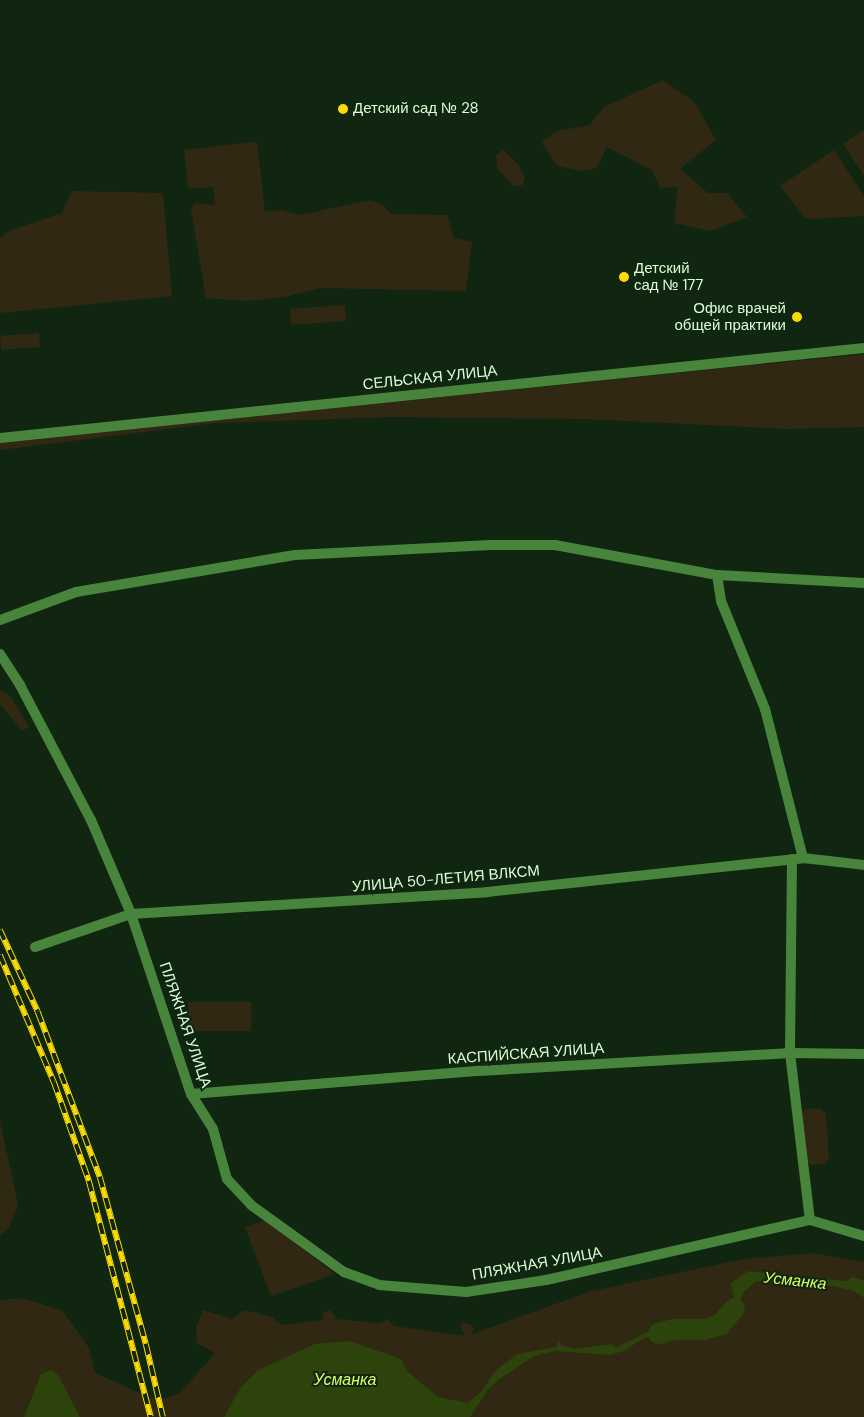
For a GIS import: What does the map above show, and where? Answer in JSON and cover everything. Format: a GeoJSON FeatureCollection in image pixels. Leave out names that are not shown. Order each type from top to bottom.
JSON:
{"type":"FeatureCollection","features":[{"type":"Feature","properties":{"kind":"street","name":"СЕЛЬСКАЯ УЛИЦА"},"geometry":{"type":"LineString","coordinates":[[0,438],[864,348]]}},
{"type":"Feature","properties":{"kind":"street"},"geometry":{"type":"LineString","coordinates":[[0,620],[76,592],[295,555],[491,545],[555,545],[717,575],[864,583]]}},
{"type":"Feature","properties":{"kind":"street"},"geometry":{"type":"LineString","coordinates":[[717,575],[721,601],[765,709],[803,858]]}},
{"type":"Feature","properties":{"kind":"street","name":"ПЛЯЖНАЯ УЛИЦА"},"geometry":{"type":"LineString","coordinates":[[0,654],[20,685],[90,820],[131,914],[190,1094],[212,1129],[227,1179],[251,1206],[344,1272],[378,1285],[466,1292],[546,1280],[810,1220],[864,1236]]}},
{"type":"Feature","properties":{"kind":"street","name":"УЛИЦА 50-ЛЕТИЯ ВЛКСМ"},"geometry":{"type":"LineString","coordinates":[[35,947],[131,914],[487,892],[803,858],[864,865]]}},
{"type":"Feature","properties":{"kind":"street"},"geometry":{"type":"LineString","coordinates":[[792,859],[790,1053],[810,1220]]}},
{"type":"Feature","properties":{"kind":"street","name":"КАСПИЙСКАЯ УЛИЦА"},"geometry":{"type":"LineString","coordinates":[[190,1094],[479,1071],[790,1053],[864,1054]]}},
{"type":"Feature","properties":{"kind":"shaded area"},"geometry":{"type":"Polygon","coordinates":[[[663,80],[694,102],[716,140],[680,169],[708,193],[727,193],[747,217],[710,231],[674,223],[678,187],[660,188],[652,170],[607,147],[597,168],[582,171],[557,166],[542,142],[557,131],[590,125],[604,107],[663,80]]]}},
{"type":"Feature","properties":{"kind":"shaded area"},"geometry":{"type":"Polygon","coordinates":[[[864,130],[864,176],[843,144],[864,130]]]}},
{"type":"Feature","properties":{"kind":"shaded area"},"geometry":{"type":"Polygon","coordinates":[[[257,142],[265,211],[281,210],[300,215],[371,200],[381,204],[391,214],[447,215],[454,238],[472,242],[466,291],[320,288],[285,297],[247,301],[206,298],[191,210],[194,203],[215,205],[213,187],[188,189],[184,150],[257,142]]]}},
{"type":"Feature","properties":{"kind":"shaded area"},"geometry":{"type":"Polygon","coordinates":[[[503,150],[518,164],[525,177],[523,185],[513,186],[497,168],[496,155],[503,150]]]}},
{"type":"Feature","properties":{"kind":"shaded area"},"geometry":{"type":"Polygon","coordinates":[[[834,150],[864,196],[864,216],[806,219],[780,186],[834,150]]]}},
{"type":"Feature","properties":{"kind":"shaded area"},"geometry":{"type":"Polygon","coordinates":[[[72,191],[163,193],[172,296],[0,313],[0,238],[11,230],[62,213],[72,191]]]}},
{"type":"Feature","properties":{"kind":"shaded area"},"geometry":{"type":"Polygon","coordinates":[[[345,305],[346,321],[291,325],[290,309],[345,305]]]}},
{"type":"Feature","properties":{"kind":"shaded area"},"geometry":{"type":"Polygon","coordinates":[[[39,333],[40,347],[1,350],[0,336],[39,333]]]}},
{"type":"Feature","properties":{"kind":"shaded area"},"geometry":{"type":"Polygon","coordinates":[[[864,354],[864,427],[788,429],[583,419],[391,417],[216,423],[0,450],[0,442],[864,354]]]}},
{"type":"Feature","properties":{"kind":"shaded area"},"geometry":{"type":"Polygon","coordinates":[[[0,690],[11,697],[29,727],[22,731],[0,704],[0,690]]]}},
{"type":"Feature","properties":{"kind":"shaded area"},"geometry":{"type":"Polygon","coordinates":[[[188,1002],[251,1002],[251,1031],[188,1031],[188,1002]]]}},
{"type":"Feature","properties":{"kind":"shaded area"},"geometry":{"type":"Polygon","coordinates":[[[820,1108],[826,1114],[829,1158],[825,1164],[811,1165],[805,1160],[800,1115],[805,1109],[820,1108]]]}},
{"type":"Feature","properties":{"kind":"shaded area"},"geometry":{"type":"Polygon","coordinates":[[[0,1122],[18,1204],[9,1228],[0,1236],[0,1122]]]}},
{"type":"Feature","properties":{"kind":"shaded area"},"geometry":{"type":"Polygon","coordinates":[[[266,1220],[335,1274],[271,1296],[245,1227],[266,1220]]]}},
{"type":"Feature","properties":{"kind":"shaded area"},"geometry":{"type":"Polygon","coordinates":[[[813,1253],[864,1262],[864,1417],[0,1417],[0,1300],[23,1298],[63,1311],[89,1348],[95,1373],[149,1397],[163,1399],[180,1393],[215,1353],[197,1343],[196,1327],[203,1310],[232,1319],[244,1310],[272,1317],[281,1325],[323,1320],[322,1314],[329,1310],[336,1316],[335,1319],[380,1323],[387,1319],[394,1326],[465,1336],[460,1326],[462,1323],[470,1324],[474,1328],[472,1334],[592,1291],[744,1259],[813,1253]]]}},
{"type":"Feature","properties":{"kind":"water","name":"Усманка"},"geometry":{"type":"Polygon","coordinates":[[[748,1271],[846,1281],[853,1277],[864,1281],[864,1298],[854,1291],[833,1286],[756,1281],[744,1292],[735,1310],[723,1324],[644,1338],[624,1351],[610,1355],[555,1351],[534,1356],[498,1380],[487,1391],[470,1417],[224,1417],[241,1387],[258,1370],[315,1344],[349,1341],[401,1359],[407,1371],[438,1397],[467,1403],[481,1392],[495,1371],[517,1354],[557,1347],[558,1340],[562,1346],[575,1349],[611,1344],[616,1348],[675,1318],[692,1327],[706,1325],[716,1319],[734,1298],[731,1283],[748,1271]]]}},
{"type":"Feature","properties":{"kind":"water"},"geometry":{"type":"Polygon","coordinates":[[[51,1370],[58,1375],[80,1417],[24,1417],[41,1374],[51,1370]]]}},
{"type":"Feature","properties":{"kind":"waterway","name":"Усманка"},"geometry":{"type":"LineString","coordinates":[[658,1333],[673,1329],[703,1329],[720,1324],[734,1308]]}},
{"type":"Feature","properties":{"kind":"railway"},"geometry":{"type":"LineString","coordinates":[[0,930],[38,1012],[100,1177],[146,1344],[163,1417]]}},
{"type":"Feature","properties":{"kind":"railway"},"geometry":{"type":"LineString","coordinates":[[0,955],[54,1082],[89,1181],[151,1417]]}},
{"type":"Feature","properties":{"kind":"place","name":"Детский сад № 28"},"geometry":{"type":"Point","coordinates":[343,109]}},
{"type":"Feature","properties":{"kind":"place","name":"Детский сад № 177"},"geometry":{"type":"Point","coordinates":[624,277]}},
{"type":"Feature","properties":{"kind":"place","name":"Офис врачей общей практики"},"geometry":{"type":"Point","coordinates":[797,317]}}]}
